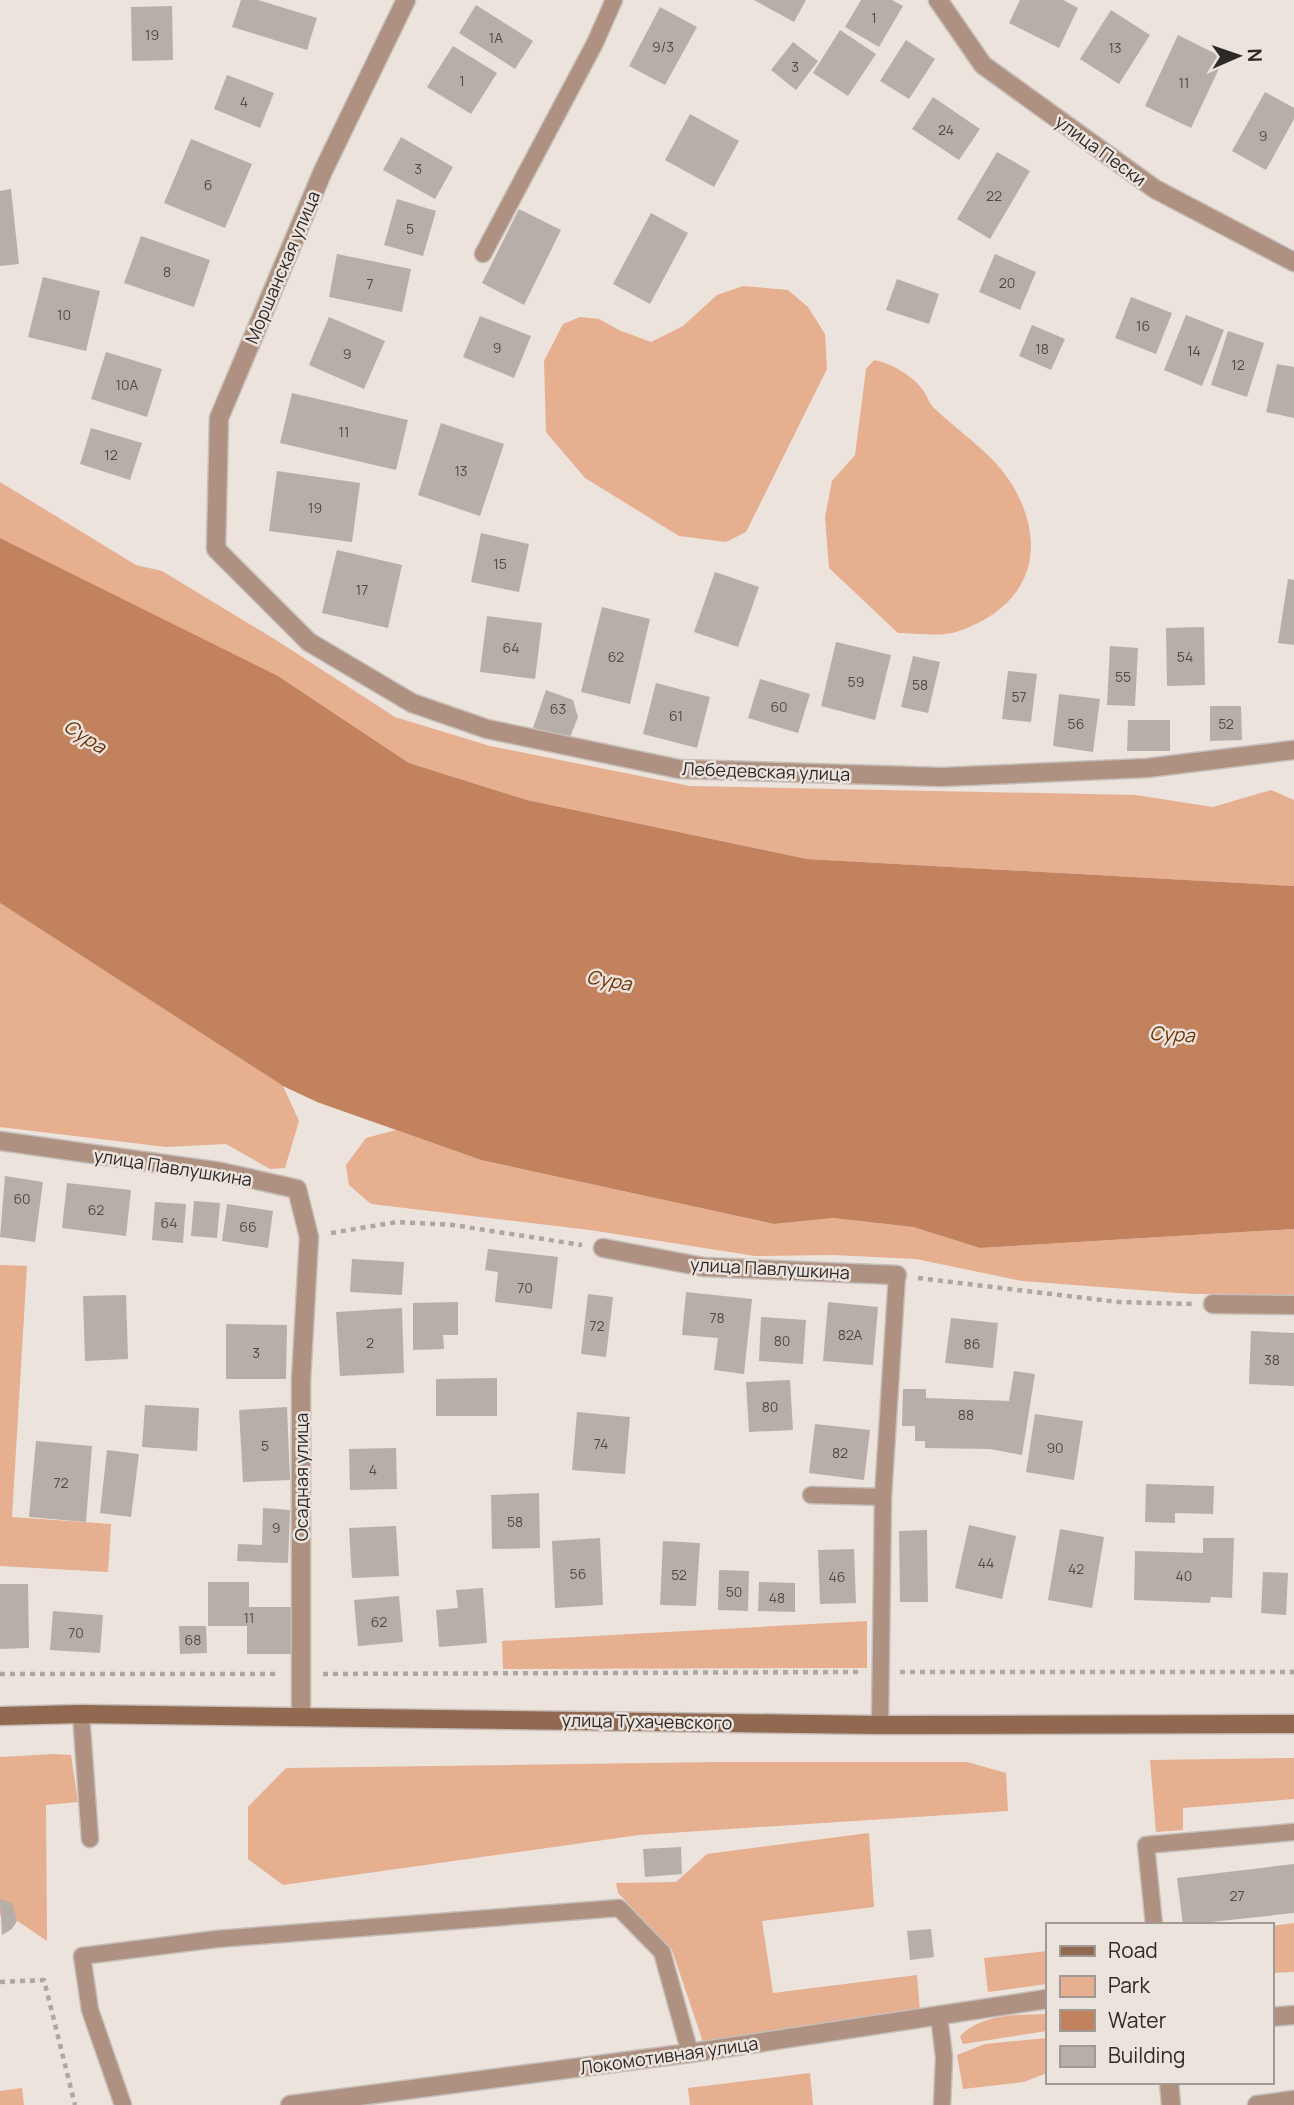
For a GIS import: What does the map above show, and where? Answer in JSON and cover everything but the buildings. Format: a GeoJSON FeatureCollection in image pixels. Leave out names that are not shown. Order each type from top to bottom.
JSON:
{"type":"FeatureCollection","features":[{"type":"Feature","properties":{"kind":"main road","name":"улица Тухачевского"},"geometry":{"type":"LineString","coordinates":[[0,1716],[301,1716],[880,1725],[1294,1724]]}},
{"type":"Feature","properties":{"kind":"street","name":"Моршанская улица"},"geometry":{"type":"LineString","coordinates":[[216,549],[219,418],[323,171],[406,0]]}},
{"type":"Feature","properties":{"kind":"street","name":"улица Пески"},"geometry":{"type":"LineString","coordinates":[[938,0],[983,65],[1155,189],[1294,262]]}},
{"type":"Feature","properties":{"kind":"street","name":"Лебедевская улица"},"geometry":{"type":"LineString","coordinates":[[216,549],[309,642],[412,703],[487,729],[679,769],[942,777],[1147,768],[1294,750]]}},
{"type":"Feature","properties":{"kind":"street","name":"улица Павлушкина"},"geometry":{"type":"LineString","coordinates":[[0,1141],[221,1172],[297,1189],[309,1237]]}},
{"type":"Feature","properties":{"kind":"street","name":"Осадная улица"},"geometry":{"type":"LineString","coordinates":[[301,1716],[302,1380],[309,1237]]}},
{"type":"Feature","properties":{"kind":"street","name":"улица Павлушкина"},"geometry":{"type":"LineString","coordinates":[[603,1248],[704,1268],[897,1275]]}},
{"type":"Feature","properties":{"kind":"street"},"geometry":{"type":"LineString","coordinates":[[1213,1304],[1294,1305]]}},
{"type":"Feature","properties":{"kind":"street","name":"Локомотивная улица"},"geometry":{"type":"LineString","coordinates":[[290,2105],[329,2103],[690,2053],[1046,1999]]}},
{"type":"Feature","properties":{"kind":"street"},"geometry":{"type":"LineString","coordinates":[[1273,2017],[1294,2015]]}},
{"type":"Feature","properties":{"kind":"street"},"geometry":{"type":"LineString","coordinates":[[1169,2084],[1171,2105]]}},
{"type":"Feature","properties":{"kind":"street"},"geometry":{"type":"LineString","coordinates":[[1257,2105],[1294,2100]]}},
{"type":"Feature","properties":{"kind":"lane"},"geometry":{"type":"LineString","coordinates":[[483,254],[595,43],[614,0]]}},
{"type":"Feature","properties":{"kind":"lane"},"geometry":{"type":"LineString","coordinates":[[880,1725],[878,1672],[883,1497],[897,1275]]}},
{"type":"Feature","properties":{"kind":"lane"},"geometry":{"type":"LineString","coordinates":[[811,1495],[883,1497]]}},
{"type":"Feature","properties":{"kind":"lane"},"geometry":{"type":"LineString","coordinates":[[81,1714],[90,1839]]}},
{"type":"Feature","properties":{"kind":"lane"},"geometry":{"type":"LineString","coordinates":[[1154,1923],[1146,1844],[1294,1832]]}},
{"type":"Feature","properties":{"kind":"lane"},"geometry":{"type":"LineString","coordinates":[[123,2105],[90,2010],[82,1956],[216,1940],[619,1908],[662,1952],[690,2053]]}},
{"type":"Feature","properties":{"kind":"lane"},"geometry":{"type":"LineString","coordinates":[[939,2016],[944,2057],[942,2105]]}},
{"type":"Feature","properties":{"kind":"path"},"geometry":{"type":"LineString","coordinates":[[309,1237],[397,1222],[453,1225],[603,1248]]}},
{"type":"Feature","properties":{"kind":"path"},"geometry":{"type":"LineString","coordinates":[[897,1275],[1118,1302],[1213,1304]]}},
{"type":"Feature","properties":{"kind":"path"},"geometry":{"type":"LineString","coordinates":[[0,1674],[1294,1672]]}},
{"type":"Feature","properties":{"kind":"path"},"geometry":{"type":"LineString","coordinates":[[0,1982],[44,1980],[75,2105]]}},
{"type":"Feature","properties":{"kind":"green space"},"geometry":{"type":"Polygon","coordinates":[[[743,286],[788,290],[808,307],[825,334],[827,369],[746,532],[726,542],[679,536],[585,478],[546,432],[544,361],[563,324],[580,317],[599,319],[651,342],[683,326],[717,295],[743,286]]]}},
{"type":"Feature","properties":{"kind":"green space"},"geometry":{"type":"Polygon","coordinates":[[[874,360],[901,371],[919,385],[934,408],[976,444],[1005,474],[1024,510],[1030,533],[1030,555],[1025,575],[1015,593],[1000,609],[980,622],[956,632],[935,635],[898,633],[829,568],[825,517],[832,481],[855,455],[866,369],[874,360]]]}},
{"type":"Feature","properties":{"kind":"green space"},"geometry":{"type":"Polygon","coordinates":[[[0,482],[136,565],[162,571],[395,717],[490,746],[690,786],[1135,795],[1213,807],[1271,790],[1294,800],[1294,886],[807,859],[527,800],[409,763],[278,676],[0,538],[0,482]]]}},
{"type":"Feature","properties":{"kind":"green space"},"geometry":{"type":"Polygon","coordinates":[[[0,903],[283,1086],[299,1121],[285,1168],[270,1169],[226,1144],[166,1147],[0,1127],[0,903]]]}},
{"type":"Feature","properties":{"kind":"green space"},"geometry":{"type":"Polygon","coordinates":[[[396,1130],[481,1160],[774,1224],[833,1218],[913,1227],[980,1248],[1294,1229],[1294,1295],[1192,1294],[1022,1281],[916,1259],[832,1255],[755,1256],[590,1230],[371,1204],[349,1185],[346,1165],[366,1138],[396,1130]]]}},
{"type":"Feature","properties":{"kind":"green space"},"geometry":{"type":"Polygon","coordinates":[[[0,1265],[27,1266],[12,1517],[111,1524],[108,1572],[0,1566],[0,1265]]]}},
{"type":"Feature","properties":{"kind":"green space"},"geometry":{"type":"Polygon","coordinates":[[[867,1621],[867,1668],[503,1669],[502,1641],[867,1621]]]}},
{"type":"Feature","properties":{"kind":"green space"},"geometry":{"type":"Polygon","coordinates":[[[71,1755],[78,1802],[46,1805],[47,1941],[10,1916],[0,1915],[0,1757],[71,1755]]]}},
{"type":"Feature","properties":{"kind":"green space"},"geometry":{"type":"Polygon","coordinates":[[[1294,1758],[1294,1799],[1183,1808],[1183,1830],[1156,1832],[1150,1760],[1294,1758]]]}},
{"type":"Feature","properties":{"kind":"green space"},"geometry":{"type":"Polygon","coordinates":[[[719,1762],[967,1762],[1006,1773],[1008,1811],[639,1835],[283,1885],[248,1859],[248,1807],[286,1768],[719,1762]]]}},
{"type":"Feature","properties":{"kind":"green space"},"geometry":{"type":"Polygon","coordinates":[[[869,1833],[874,1907],[762,1921],[773,1993],[917,1975],[920,2012],[703,2042],[672,1950],[618,1893],[616,1883],[676,1882],[707,1854],[869,1833]]]}},
{"type":"Feature","properties":{"kind":"green space"},"geometry":{"type":"Polygon","coordinates":[[[1294,1923],[1294,1972],[1273,1973],[1273,1926],[1294,1923]]]}},
{"type":"Feature","properties":{"kind":"green space"},"geometry":{"type":"Polygon","coordinates":[[[1046,1951],[1046,1984],[988,1992],[984,1958],[1046,1951]]]}},
{"type":"Feature","properties":{"kind":"green space"},"geometry":{"type":"Polygon","coordinates":[[[1046,2014],[1046,2031],[963,2044],[960,2036],[969,2028],[990,2019],[1046,2014]]]}},
{"type":"Feature","properties":{"kind":"green space"},"geometry":{"type":"Polygon","coordinates":[[[1046,2038],[1046,2073],[1024,2082],[963,2089],[957,2055],[985,2044],[1046,2038]]]}},
{"type":"Feature","properties":{"kind":"green space"},"geometry":{"type":"Polygon","coordinates":[[[810,2073],[813,2105],[690,2105],[688,2088],[810,2073]]]}},
{"type":"Feature","properties":{"kind":"green space"},"geometry":{"type":"Polygon","coordinates":[[[22,2088],[24,2105],[0,2105],[0,2091],[22,2088]]]}},
{"type":"Feature","properties":{"kind":"water","name":"Сура"},"geometry":{"type":"Polygon","coordinates":[[[0,538],[278,676],[409,763],[527,800],[807,859],[1294,886],[1294,1229],[980,1248],[913,1227],[833,1218],[774,1224],[481,1160],[317,1102],[283,1086],[0,903],[0,538]]]}}]}
